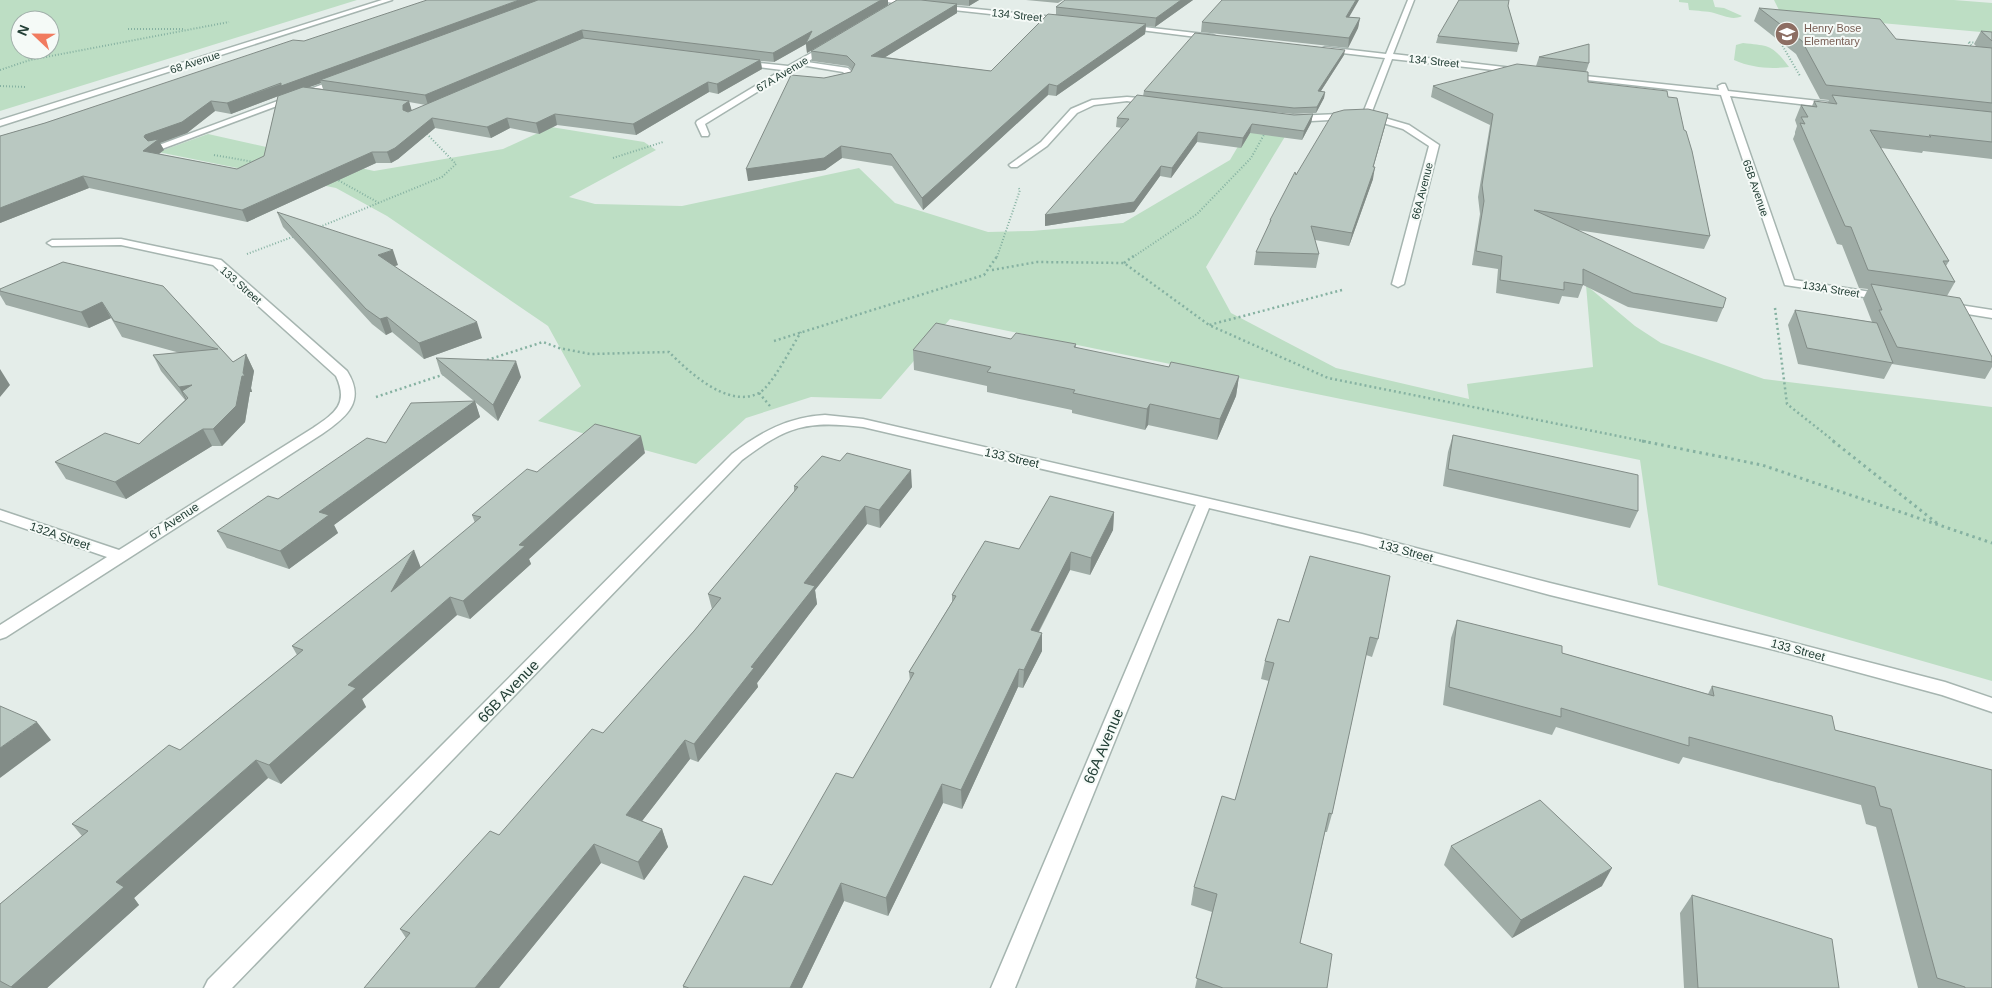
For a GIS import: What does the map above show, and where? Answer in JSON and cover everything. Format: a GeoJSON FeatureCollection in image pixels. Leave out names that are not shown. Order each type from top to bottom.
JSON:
{"type":"FeatureCollection","features":[{"type":"Feature","properties":{"kind":"street","name":"68 Avenue"},"geometry":{"type":"LineString","coordinates":[[0,123],[389,0]]}},
{"type":"Feature","properties":{"kind":"street"},"geometry":{"type":"LineString","coordinates":[[876,0],[920,5]]}},
{"type":"Feature","properties":{"kind":"street"},"geometry":{"type":"LineString","coordinates":[[1284,118],[1366,115],[1411,0]]}},
{"type":"Feature","properties":{"kind":"street"},"geometry":{"type":"LineString","coordinates":[[889,8],[899,3]]}},
{"type":"Feature","properties":{"kind":"street","name":"134 Street"},"geometry":{"type":"LineString","coordinates":[[930,6],[1076,22]]}},
{"type":"Feature","properties":{"kind":"street"},"geometry":{"type":"LineString","coordinates":[[1046,18],[1054,12]]}},
{"type":"Feature","properties":{"kind":"street"},"geometry":{"type":"LineString","coordinates":[[1115,26],[1224,38]]}},
{"type":"Feature","properties":{"kind":"street","name":"67A Avenue"},"geometry":{"type":"LineString","coordinates":[[705,134],[700,123],[833,43]]}},
{"type":"Feature","properties":{"kind":"street","name":"134 Street"},"geometry":{"type":"LineString","coordinates":[[1312,48],[1527,71]]}},
{"type":"Feature","properties":{"kind":"street"},"geometry":{"type":"LineString","coordinates":[[739,62],[791,69]]}},
{"type":"Feature","properties":{"kind":"street"},"geometry":{"type":"LineString","coordinates":[[801,63],[845,70],[850,74],[848,79],[826,85]]}},
{"type":"Feature","properties":{"kind":"street"},"geometry":{"type":"LineString","coordinates":[[1556,75],[1843,106]]}},
{"type":"Feature","properties":{"kind":"street"},"geometry":{"type":"LineString","coordinates":[[156,148],[346,79]]}},
{"type":"Feature","properties":{"kind":"street"},"geometry":{"type":"LineString","coordinates":[[774,79],[789,81]]}},
{"type":"Feature","properties":{"kind":"street"},"geometry":{"type":"LineString","coordinates":[[1724,93],[1721,84],[1838,96]]}},
{"type":"Feature","properties":{"kind":"street"},"geometry":{"type":"LineString","coordinates":[[309,92],[327,95]]}},
{"type":"Feature","properties":{"kind":"street","name":"65B Avenue"},"geometry":{"type":"LineString","coordinates":[[1724,93],[1789,283]]}},
{"type":"Feature","properties":{"kind":"street"},"geometry":{"type":"LineString","coordinates":[[1014,165],[1044,144],[1074,111],[1092,103],[1127,99],[1157,103]]}},
{"type":"Feature","properties":{"kind":"street","name":"66A Avenue"},"geometry":{"type":"LineString","coordinates":[[1366,115],[1406,126],[1434,145],[1398,284]]}},
{"type":"Feature","properties":{"kind":"street","name":"133 Street"},"geometry":{"type":"LineString","coordinates":[[52,244],[121,242],[216,262],[342,374],[348,384],[350,395],[346,407]]}},
{"type":"Feature","properties":{"kind":"street","name":"133A Street"},"geometry":{"type":"LineString","coordinates":[[1789,283],[1895,299]]}},
{"type":"Feature","properties":{"kind":"street"},"geometry":{"type":"LineString","coordinates":[[1934,305],[1992,314]]}},
{"type":"Feature","properties":{"kind":"street","name":"67 Avenue"},"geometry":{"type":"LineString","coordinates":[[0,633],[308,437],[330,422],[346,407]]}},
{"type":"Feature","properties":{"kind":"street","name":"133 Street"},"geometry":{"type":"LineString","coordinates":[[815,418],[863,423],[1204,504],[1362,539],[1550,589],[1775,644],[1945,689],[1992,705]]}},
{"type":"Feature","properties":{"kind":"street","name":"66B Avenue"},"geometry":{"type":"LineString","coordinates":[[216,988],[737,457],[770,433],[789,424],[815,418]]}},
{"type":"Feature","properties":{"kind":"street","name":"66A Avenue"},"geometry":{"type":"LineString","coordinates":[[1003,988],[1204,504]]}},
{"type":"Feature","properties":{"kind":"street","name":"132A Street"},"geometry":{"type":"LineString","coordinates":[[0,515],[119,556]]}},
{"type":"Feature","properties":{"kind":"path"},"geometry":{"type":"LineString","coordinates":[[0,70],[26,61],[229,22]]}},
{"type":"Feature","properties":{"kind":"path"},"geometry":{"type":"LineString","coordinates":[[128,29],[193,29]]}},
{"type":"Feature","properties":{"kind":"path"},"geometry":{"type":"LineString","coordinates":[[1777,37],[1802,79]]}},
{"type":"Feature","properties":{"kind":"path"},"geometry":{"type":"LineString","coordinates":[[1962,46],[1972,46],[1968,42],[1984,44]]}},
{"type":"Feature","properties":{"kind":"path"},"geometry":{"type":"LineString","coordinates":[[317,228],[442,177],[456,164],[423,129]]}},
{"type":"Feature","properties":{"kind":"path"},"geometry":{"type":"LineString","coordinates":[[774,340],[984,275],[992,270],[1037,262],[1124,262],[1197,214],[1251,158],[1265,133]]}},
{"type":"Feature","properties":{"kind":"path"},"geometry":{"type":"LineString","coordinates":[[613,158],[663,142]]}},
{"type":"Feature","properties":{"kind":"path"},"geometry":{"type":"LineString","coordinates":[[214,155],[260,163]]}},
{"type":"Feature","properties":{"kind":"path"},"geometry":{"type":"LineString","coordinates":[[333,178],[380,203]]}},
{"type":"Feature","properties":{"kind":"path"},"geometry":{"type":"LineString","coordinates":[[992,270],[1020,190],[1016,184]]}},
{"type":"Feature","properties":{"kind":"path"},"geometry":{"type":"LineString","coordinates":[[241,256],[299,234]]}},
{"type":"Feature","properties":{"kind":"path"},"geometry":{"type":"LineString","coordinates":[[1124,262],[1209,325],[1328,378],[1762,465],[1992,543]]}},
{"type":"Feature","properties":{"kind":"path"},"geometry":{"type":"LineString","coordinates":[[1209,325],[1342,290]]}},
{"type":"Feature","properties":{"kind":"path"},"geometry":{"type":"LineString","coordinates":[[1776,308],[1787,404],[1942,526]]}},
{"type":"Feature","properties":{"kind":"path"},"geometry":{"type":"LineString","coordinates":[[479,363],[543,342],[599,356],[669,352],[689,372],[724,394],[743,396],[759,393],[769,384],[801,332]]}},
{"type":"Feature","properties":{"kind":"path"},"geometry":{"type":"LineString","coordinates":[[376,397],[452,372]]}},
{"type":"Feature","properties":{"kind":"path"},"geometry":{"type":"LineString","coordinates":[[759,393],[775,411]]}},
{"type":"Feature","properties":{"kind":"green space"},"geometry":{"type":"Polygon","coordinates":[[[0,0],[357,0],[0,111],[0,0]]]}},
{"type":"Feature","properties":{"kind":"green space"},"geometry":{"type":"Polygon","coordinates":[[[1679,0],[1713,0],[1715,7],[1724,8],[1742,16],[1731,18],[1711,12],[1689,10],[1688,3],[1679,2],[1679,0]]]}},
{"type":"Feature","properties":{"kind":"green space"},"geometry":{"type":"Polygon","coordinates":[[[1774,0],[1954,0],[1992,3],[1992,33],[1781,14],[1774,0]]]}},
{"type":"Feature","properties":{"kind":"green space"},"geometry":{"type":"Polygon","coordinates":[[[1743,43],[1770,48],[1779,54],[1789,67],[1761,67],[1734,60],[1736,45],[1743,43]]]}},
{"type":"Feature","properties":{"kind":"green space"},"geometry":{"type":"Polygon","coordinates":[[[1254,119],[1292,125],[1206,267],[1231,313],[1336,368],[1469,399],[1467,384],[1593,367],[1586,285],[1635,326],[1661,343],[1764,379],[1992,407],[1992,681],[1658,585],[1640,460],[950,319],[881,399],[811,397],[746,418],[696,464],[538,421],[581,386],[548,326],[387,216],[336,188],[158,152],[208,134],[374,171],[503,149],[551,127],[644,142],[656,150],[569,197],[595,204],[682,206],[859,168],[895,203],[988,232],[1032,231],[1123,223],[1230,160],[1254,119]]]}},
{"type":"Feature","properties":{"kind":"building"},"geometry":{"type":"Polygon","coordinates":[[[427,0],[519,0],[281,86],[281,83],[227,103],[211,101],[182,122],[145,135],[144,137],[148,141],[159,139],[143,151],[237,169],[264,156],[278,96],[303,87],[409,101],[403,105],[403,110],[408,112],[583,38],[760,60],[717,84],[708,82],[633,124],[555,114],[536,123],[507,118],[487,127],[432,118],[395,148],[387,152],[372,152],[242,210],[83,176],[0,208],[0,136],[45,123],[293,40],[304,41],[427,0]]]}},
{"type":"Feature","properties":{"kind":"building"},"geometry":{"type":"Polygon","coordinates":[[[538,0],[881,0],[806,43],[812,31],[773,53],[582,30],[425,95],[320,80],[538,0]]]}},
{"type":"Feature","properties":{"kind":"building"},"geometry":{"type":"Polygon","coordinates":[[[897,0],[921,0],[957,4],[871,56],[991,71],[1048,14],[1146,24],[1057,86],[1049,84],[922,198],[891,154],[841,146],[824,158],[746,169],[791,75],[824,78],[851,72],[855,64],[847,56],[811,51],[897,0]]]}},
{"type":"Feature","properties":{"kind":"building"},"geometry":{"type":"Polygon","coordinates":[[[1065,0],[1181,0],[1156,18],[1056,7],[1065,0]]]}},
{"type":"Feature","properties":{"kind":"building"},"geometry":{"type":"Polygon","coordinates":[[[1222,0],[1356,0],[1346,17],[1360,18],[1349,38],[1202,22],[1222,0]]]}},
{"type":"Feature","properties":{"kind":"building"},"geometry":{"type":"Polygon","coordinates":[[[1459,0],[1509,0],[1508,6],[1519,44],[1438,36],[1459,0]]]}},
{"type":"Feature","properties":{"kind":"building"},"geometry":{"type":"Polygon","coordinates":[[[1759,8],[1880,19],[1896,39],[1992,48],[1992,103],[1826,85],[1802,41],[1759,8]]]}},
{"type":"Feature","properties":{"kind":"building"},"geometry":{"type":"Polygon","coordinates":[[[1981,31],[1992,32],[1992,41],[1981,31]]]}},
{"type":"Feature","properties":{"kind":"building"},"geometry":{"type":"Polygon","coordinates":[[[1195,33],[1345,50],[1318,91],[1325,92],[1317,107],[1294,108],[1144,91],[1195,33]]]}},
{"type":"Feature","properties":{"kind":"building"},"geometry":{"type":"Polygon","coordinates":[[[1589,44],[1589,63],[1539,57],[1589,44]]]}},
{"type":"Feature","properties":{"kind":"building"},"geometry":{"type":"Polygon","coordinates":[[[1517,64],[1588,72],[1588,82],[1667,91],[1668,97],[1677,98],[1684,130],[1686,131],[1692,151],[1710,236],[1534,210],[1726,298],[1723,308],[1633,293],[1583,269],[1583,285],[1564,282],[1564,290],[1500,280],[1502,256],[1476,251],[1484,201],[1482,185],[1493,114],[1433,86],[1517,64]]]}},
{"type":"Feature","properties":{"kind":"building"},"geometry":{"type":"Polygon","coordinates":[[[1137,95],[1294,115],[1313,114],[1304,131],[1252,124],[1243,138],[1198,132],[1172,168],[1161,166],[1134,202],[1045,215],[1129,119],[1117,118],[1137,95]]]}},
{"type":"Feature","properties":{"kind":"building"},"geometry":{"type":"Polygon","coordinates":[[[1832,95],[1992,112],[1992,142],[1870,130],[1949,261],[1943,261],[1955,282],[1868,270],[1851,227],[1845,226],[1800,123],[1805,124],[1801,117],[1808,117],[1801,105],[1817,107],[1814,101],[1837,104],[1832,95]]]}},
{"type":"Feature","properties":{"kind":"building"},"geometry":{"type":"Polygon","coordinates":[[[1368,109],[1388,114],[1373,167],[1375,167],[1352,233],[1311,226],[1319,254],[1256,252],[1295,172],[1296,175],[1333,113],[1344,110],[1368,109]]]}},
{"type":"Feature","properties":{"kind":"building"},"geometry":{"type":"Polygon","coordinates":[[[277,212],[393,250],[378,255],[477,322],[419,343],[387,317],[380,319],[366,309],[277,212]]]}},
{"type":"Feature","properties":{"kind":"building"},"geometry":{"type":"Polygon","coordinates":[[[63,262],[163,286],[233,362],[246,354],[243,373],[245,376],[242,376],[236,406],[213,429],[203,429],[115,482],[55,462],[105,433],[139,444],[188,398],[182,391],[192,385],[179,387],[153,355],[218,349],[114,321],[102,302],[81,312],[0,291],[0,289],[63,262]]]}},
{"type":"Feature","properties":{"kind":"building"},"geometry":{"type":"Polygon","coordinates":[[[1871,284],[1960,298],[1992,357],[1992,362],[1897,347],[1879,310],[1882,310],[1871,284]]]}},
{"type":"Feature","properties":{"kind":"building"},"geometry":{"type":"Polygon","coordinates":[[[1795,310],[1877,323],[1893,363],[1807,348],[1795,310]]]}},
{"type":"Feature","properties":{"kind":"building"},"geometry":{"type":"Polygon","coordinates":[[[936,323],[1011,339],[1016,333],[1076,344],[1074,347],[1169,367],[1171,362],[1239,376],[1220,419],[1150,404],[1147,409],[1073,393],[1075,390],[987,372],[991,367],[913,350],[936,323]]]}},
{"type":"Feature","properties":{"kind":"building"},"geometry":{"type":"Polygon","coordinates":[[[436,358],[516,361],[493,405],[436,358]]]}},
{"type":"Feature","properties":{"kind":"building"},"geometry":{"type":"Polygon","coordinates":[[[475,401],[319,512],[329,515],[280,551],[217,531],[268,496],[278,499],[367,438],[386,443],[411,403],[475,401]]]}},
{"type":"Feature","properties":{"kind":"building"},"geometry":{"type":"Polygon","coordinates":[[[595,424],[641,436],[519,545],[525,546],[463,601],[450,597],[348,685],[356,688],[269,765],[256,760],[116,882],[124,887],[11,987],[0,981],[0,904],[88,831],[72,824],[169,745],[180,750],[303,650],[292,646],[414,550],[391,592],[481,517],[472,515],[527,469],[537,472],[595,424]]]}},
{"type":"Feature","properties":{"kind":"building"},"geometry":{"type":"Polygon","coordinates":[[[1453,435],[1638,475],[1638,511],[1448,469],[1453,435]]]}},
{"type":"Feature","properties":{"kind":"building"},"geometry":{"type":"Polygon","coordinates":[[[847,453],[911,470],[879,510],[865,506],[804,583],[815,586],[751,667],[754,668],[694,744],[685,740],[626,815],[662,829],[638,862],[594,844],[475,988],[364,988],[410,933],[400,929],[490,831],[499,835],[592,729],[603,733],[694,631],[721,598],[708,594],[798,487],[794,486],[822,456],[840,461],[847,453]]]}},
{"type":"Feature","properties":{"kind":"building"},"geometry":{"type":"Polygon","coordinates":[[[1050,496],[1114,512],[1091,558],[1071,552],[1031,630],[1042,633],[1024,670],[1019,669],[961,790],[942,784],[886,898],[841,883],[790,988],[689,988],[683,986],[744,876],[772,885],[836,773],[853,778],[914,673],[909,672],[956,596],[952,595],[985,541],[1019,549],[1050,496]]]}},
{"type":"Feature","properties":{"kind":"building"},"geometry":{"type":"Polygon","coordinates":[[[1310,556],[1390,576],[1378,639],[1370,637],[1332,814],[1329,813],[1300,943],[1332,954],[1327,988],[1223,988],[1196,978],[1217,894],[1194,887],[1222,796],[1235,800],[1274,663],[1265,661],[1278,619],[1289,622],[1310,556]]]}},
{"type":"Feature","properties":{"kind":"building"},"geometry":{"type":"Polygon","coordinates":[[[1457,620],[1562,646],[1562,653],[1714,696],[1712,686],[1832,716],[1835,730],[1992,770],[1992,988],[1965,988],[1937,978],[1891,809],[1880,806],[1875,787],[1689,737],[1689,746],[1561,708],[1561,717],[1449,687],[1457,620]]]}},
{"type":"Feature","properties":{"kind":"building"},"geometry":{"type":"Polygon","coordinates":[[[0,706],[37,722],[0,748],[0,706]]]}},
{"type":"Feature","properties":{"kind":"building"},"geometry":{"type":"Polygon","coordinates":[[[1540,800],[1612,868],[1521,920],[1451,846],[1540,800]]]}},
{"type":"Feature","properties":{"kind":"building"},"geometry":{"type":"Polygon","coordinates":[[[1692,895],[1832,939],[1839,988],[1698,988],[1692,895]]]}},
{"type":"Feature","properties":{"kind":"place","name":"Henry Bose Elementary"},"geometry":{"type":"Point","coordinates":[1787,34]}}]}
